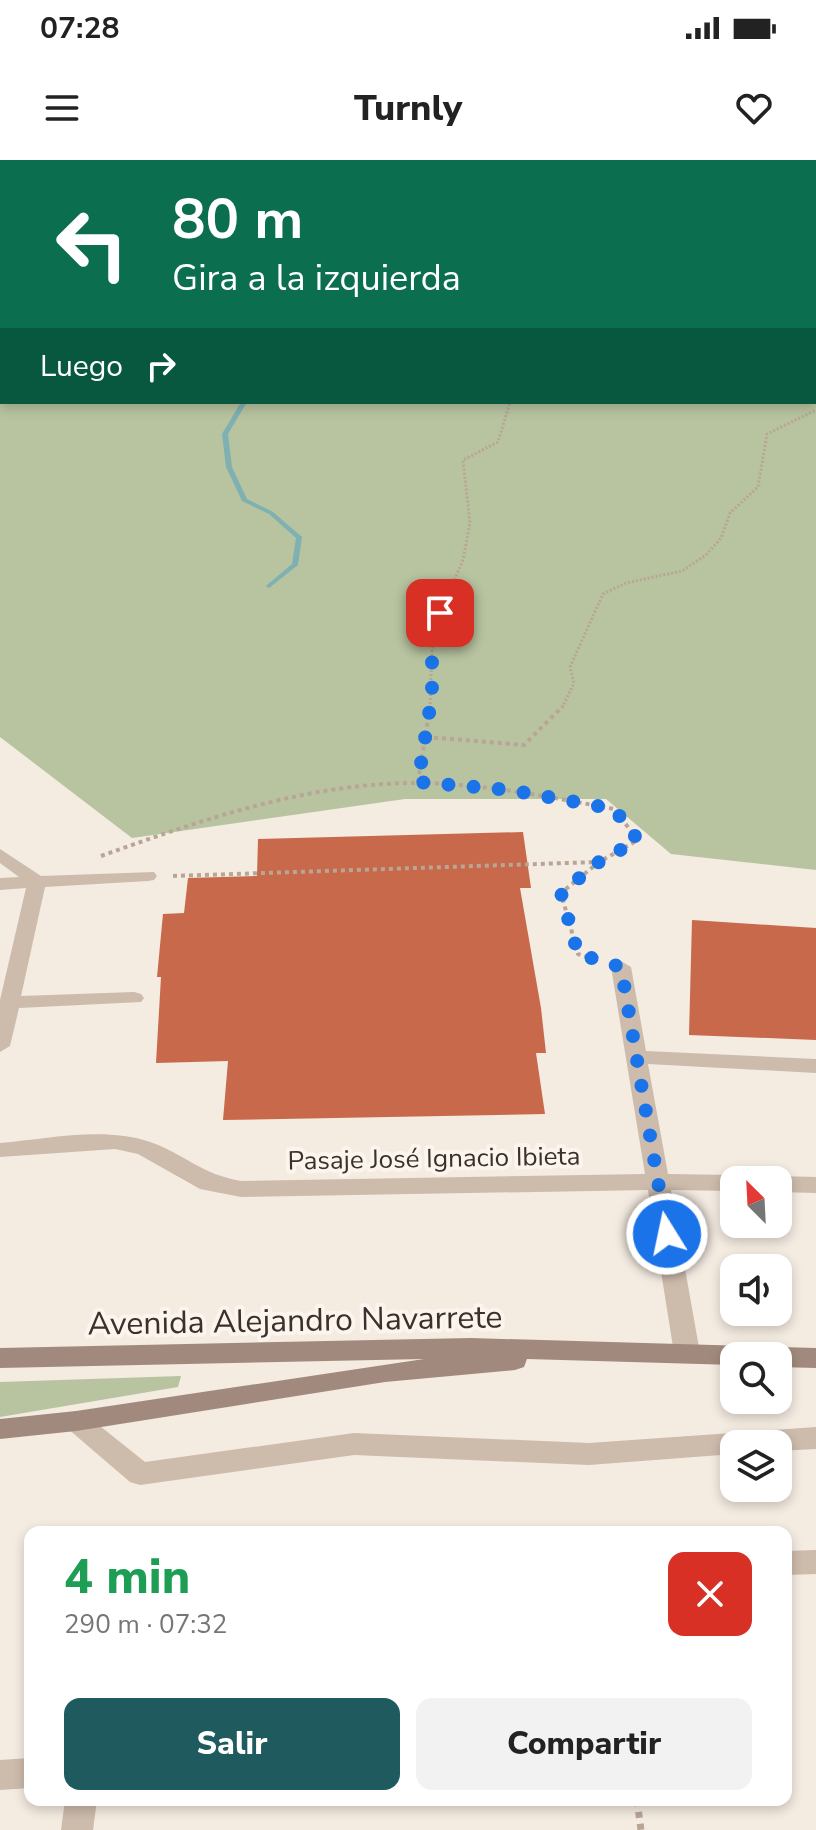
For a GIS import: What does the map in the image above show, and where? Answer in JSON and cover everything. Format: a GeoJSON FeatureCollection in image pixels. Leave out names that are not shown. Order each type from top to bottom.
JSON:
{"type":"FeatureCollection","features":[{"type":"Feature","properties":{"kind":"street"},"geometry":{"type":"LineString","coordinates":[[0,854],[37,882]]}},
{"type":"Feature","properties":{"kind":"street"},"geometry":{"type":"LineString","coordinates":[[0,884],[148,876]]}},
{"type":"Feature","properties":{"kind":"street"},"geometry":{"type":"LineString","coordinates":[[0,1046],[37,882]]}},
{"type":"Feature","properties":{"kind":"street"},"geometry":{"type":"LineString","coordinates":[[621,967],[687,1353]]}},
{"type":"Feature","properties":{"kind":"street"},"geometry":{"type":"LineString","coordinates":[[9,1002],[134,998]]}},
{"type":"Feature","properties":{"kind":"street"},"geometry":{"type":"LineString","coordinates":[[636,1057],[816,1066]]}},
{"type":"Feature","properties":{"kind":"street","name":"Pasaje José Ignacio Ibieta"},"geometry":{"type":"LineString","coordinates":[[0,1150],[115,1142],[144,1148],[208,1183],[241,1189],[720,1183]]}},
{"type":"Feature","properties":{"kind":"street"},"geometry":{"type":"LineString","coordinates":[[792,1184],[816,1185]]}},
{"type":"Feature","properties":{"kind":"street","name":"Avenida Alejandro Navarrete"},"geometry":{"type":"LineString","coordinates":[[0,1358],[471,1348],[591,1354],[687,1353],[816,1358]]}},
{"type":"Feature","properties":{"kind":"street","name":"Avenida Alejandro Navarrete"},"geometry":{"type":"LineString","coordinates":[[0,1429],[76,1421],[385,1372],[591,1354]]}},
{"type":"Feature","properties":{"kind":"street"},"geometry":{"type":"LineString","coordinates":[[76,1421],[140,1474],[354,1444],[589,1454],[816,1438]]}},
{"type":"Feature","properties":{"kind":"street"},"geometry":{"type":"LineString","coordinates":[[792,1563],[816,1562]]}},
{"type":"Feature","properties":{"kind":"street"},"geometry":{"type":"LineString","coordinates":[[0,1775],[24,1773]]}},
{"type":"Feature","properties":{"kind":"street"},"geometry":{"type":"LineString","coordinates":[[77,1830],[80,1806]]}},
{"type":"Feature","properties":{"kind":"path"},"geometry":{"type":"LineString","coordinates":[[418,782],[432,695],[432,649],[440,613],[463,560],[470,523],[463,460],[498,442],[509,404]]}},
{"type":"Feature","properties":{"kind":"path"},"geometry":{"type":"LineString","coordinates":[[426,737],[524,745],[560,711],[574,683],[570,667],[603,594],[626,583],[682,571],[706,555],[721,538],[730,513],[758,487],[767,434],[816,410]]}},
{"type":"Feature","properties":{"kind":"path"},"geometry":{"type":"LineString","coordinates":[[90,861],[284,798],[418,782],[510,790],[614,809],[638,840],[599,862],[561,893],[578,954],[621,967]]}},
{"type":"Feature","properties":{"kind":"path"},"geometry":{"type":"LineString","coordinates":[[148,876],[599,862]]}},
{"type":"Feature","properties":{"kind":"path"},"geometry":{"type":"LineString","coordinates":[[638,1806],[641,1830]]}},
{"type":"Feature","properties":{"kind":"green space"},"geometry":{"type":"Polygon","coordinates":[[[0,404],[816,404],[816,870],[671,854],[606,799],[405,799],[132,838],[0,737],[0,404]]]}},
{"type":"Feature","properties":{"kind":"green space"},"geometry":{"type":"Polygon","coordinates":[[[181,1376],[178,1387],[0,1417],[0,1382],[181,1376]]]}},
{"type":"Feature","properties":{"kind":"building"},"geometry":{"type":"Polygon","coordinates":[[[523,832],[531,888],[520,888],[546,1053],[536,1053],[545,1114],[223,1120],[228,1061],[156,1063],[161,977],[157,977],[163,914],[184,913],[188,878],[257,876],[258,839],[523,832]]]}},
{"type":"Feature","properties":{"kind":"building"},"geometry":{"type":"Polygon","coordinates":[[[692,920],[816,928],[816,1040],[689,1035],[692,920]]]}},
{"type":"Feature","properties":{"kind":"waterway"},"geometry":{"type":"LineString","coordinates":[[243,404],[225,434],[229,467],[244,500],[271,513],[299,537],[295,565],[269,586]]}},
{"type":"Feature","properties":{"kind":"route"},"geometry":{"type":"LineString","coordinates":[[440,613],[432,649],[432,695],[418,782],[510,790],[614,809],[638,840],[599,862],[561,893],[578,954],[621,967],[667,1234]]}}]}
